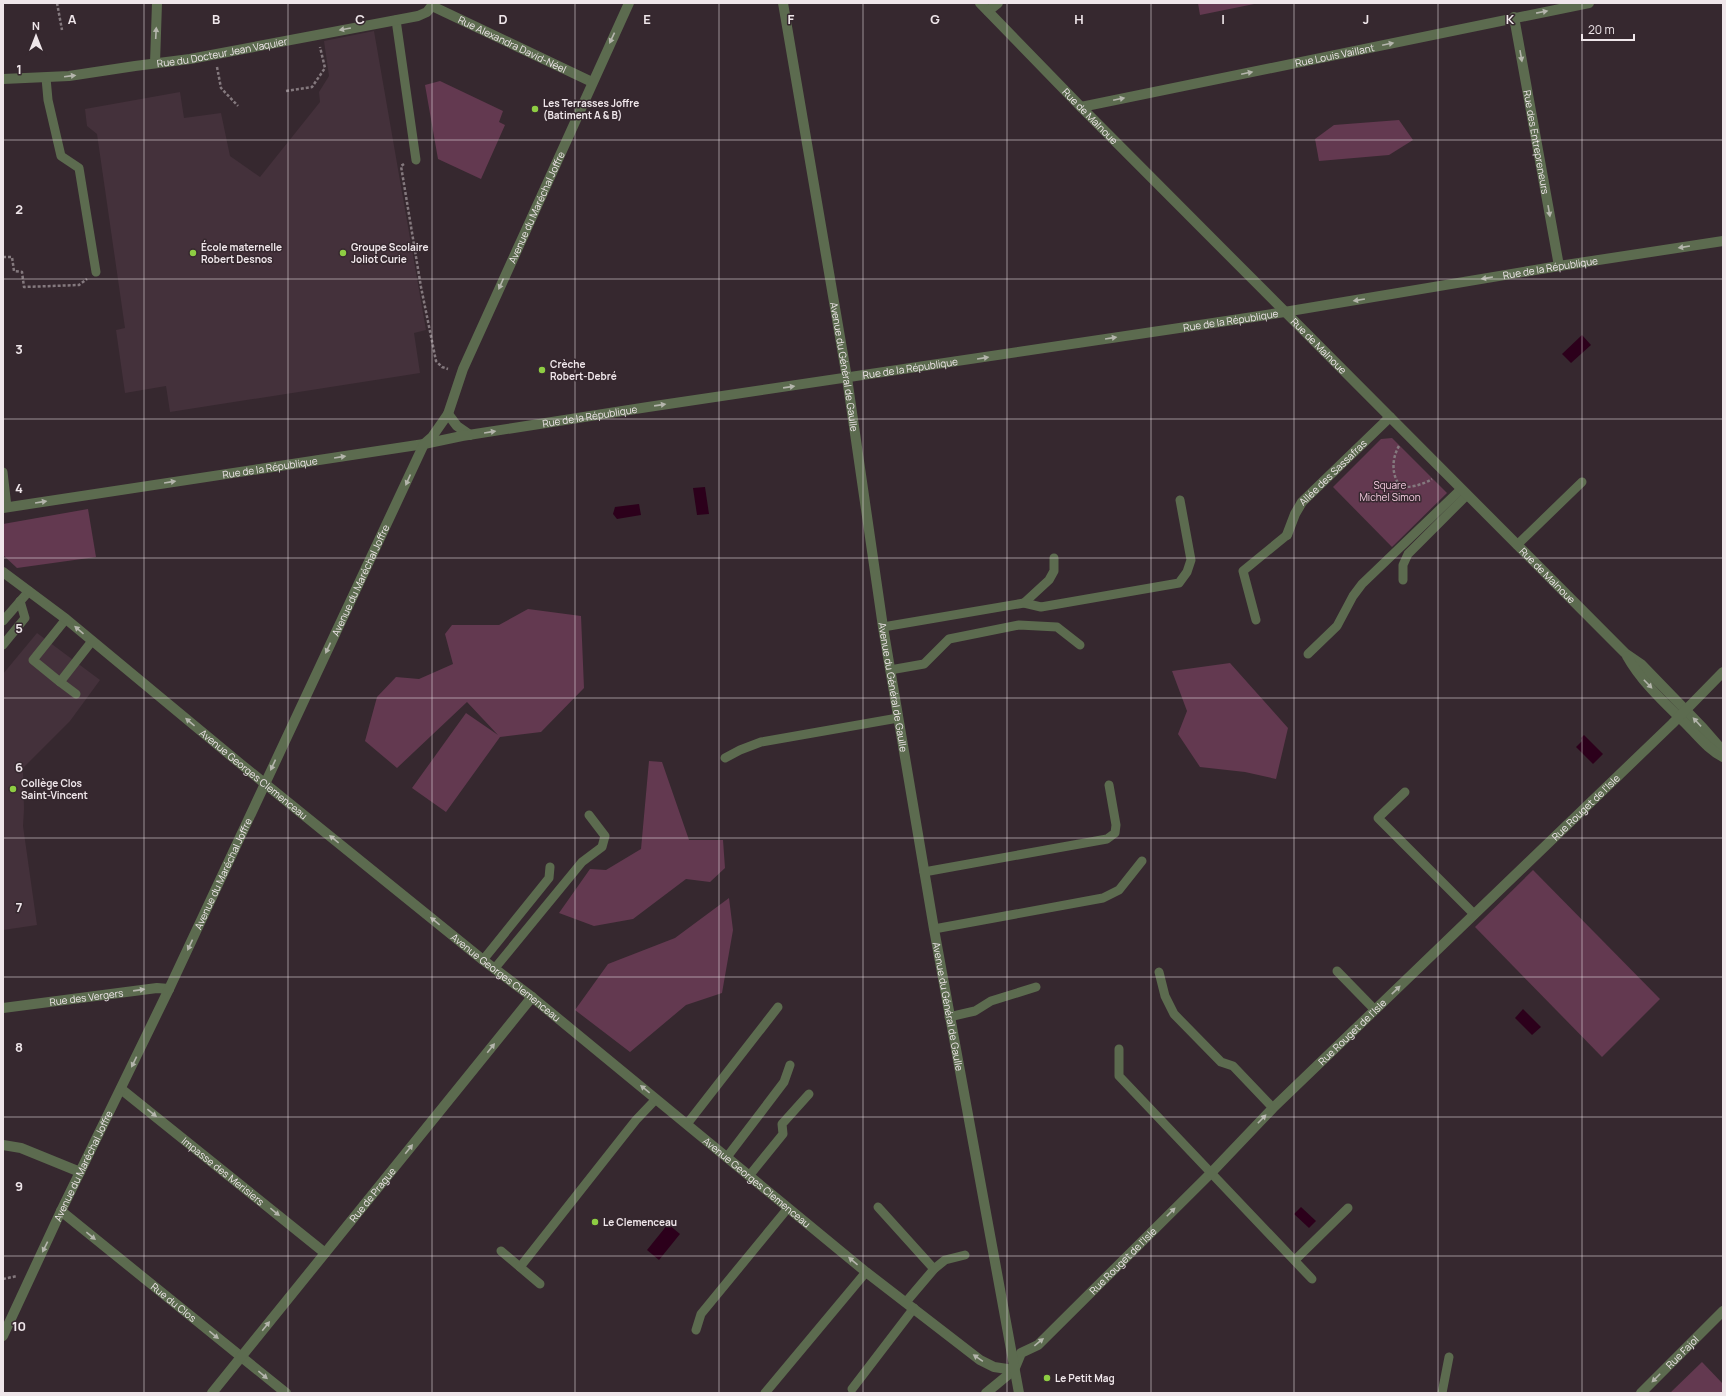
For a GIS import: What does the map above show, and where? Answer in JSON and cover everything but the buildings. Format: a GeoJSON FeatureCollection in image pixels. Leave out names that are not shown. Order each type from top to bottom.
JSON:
{"type":"FeatureCollection","features":[{"type":"Feature","properties":{"kind":"street"},"geometry":{"type":"LineString","coordinates":[[155,63],[157,3]]}},
{"type":"Feature","properties":{"kind":"street","name":"Avenue du Maréchal Joffre"},"geometry":{"type":"LineString","coordinates":[[3,1336],[61,1211],[169,989],[424,444],[432,437],[448,414],[463,369],[629,3]]}},
{"type":"Feature","properties":{"kind":"street","name":"Avenue du Général de Gaulle"},"geometry":{"type":"LineString","coordinates":[[783,3],[847,378],[883,627],[924,872],[949,1017],[1019,1393]]}},
{"type":"Feature","properties":{"kind":"street","name":"Rue de Malnoue"},"geometry":{"type":"LineString","coordinates":[[980,3],[1081,107],[1625,653],[1635,671],[1723,751]]}},
{"type":"Feature","properties":{"kind":"street"},"geometry":{"type":"LineString","coordinates":[[988,11],[998,3]]}},
{"type":"Feature","properties":{"kind":"street","name":"Rue Louis Vaillant"},"geometry":{"type":"LineString","coordinates":[[1081,107],[1514,17],[1589,3]]}},
{"type":"Feature","properties":{"kind":"street","name":"Rue du Docteur Jean Vaquier"},"geometry":{"type":"LineString","coordinates":[[3,79],[69,76],[190,59],[423,14],[433,4]]}},
{"type":"Feature","properties":{"kind":"street","name":"Rue Alexandra David-Néel"},"geometry":{"type":"LineString","coordinates":[[433,4],[592,82]]}},
{"type":"Feature","properties":{"kind":"street","name":"Rue des Entrepreneurs"},"geometry":{"type":"LineString","coordinates":[[1514,17],[1558,266]]}},
{"type":"Feature","properties":{"kind":"street","name":"Rue de la République"},"geometry":{"type":"LineString","coordinates":[[5,508],[424,444],[470,435],[1285,312],[1558,266],[1723,241]]}},
{"type":"Feature","properties":{"kind":"street"},"geometry":{"type":"LineString","coordinates":[[448,414],[457,426],[470,435]]}},
{"type":"Feature","properties":{"kind":"street","name":"Allée des Sassafras"},"geometry":{"type":"LineString","coordinates":[[1287,535],[1295,514],[1302,502],[1390,417]]}},
{"type":"Feature","properties":{"kind":"street","name":"Avenue Georges Clemenceau"},"geometry":{"type":"LineString","coordinates":[[3,572],[66,619],[242,765],[483,960],[532,997],[866,1272],[980,1360],[994,1367],[1014,1370]]}},
{"type":"Feature","properties":{"kind":"street","name":"Rue Rouget de l'Isle"},"geometry":{"type":"LineString","coordinates":[[986,1393],[1014,1370],[1021,1353],[1038,1344],[1211,1173],[1273,1108],[1723,672]]}},
{"type":"Feature","properties":{"kind":"street","name":"Rue de Malnoue"},"geometry":{"type":"LineString","coordinates":[[1682,713],[1714,753],[1723,757]]}},
{"type":"Feature","properties":{"kind":"street","name":"Rue des Vergers"},"geometry":{"type":"LineString","coordinates":[[3,1008],[157,988],[169,989]]}},
{"type":"Feature","properties":{"kind":"street","name":"Rue de Prague"},"geometry":{"type":"LineString","coordinates":[[212,1393],[532,997]]}},
{"type":"Feature","properties":{"kind":"street","name":"Impasse des Merisiers"},"geometry":{"type":"LineString","coordinates":[[121,1089],[325,1253]]}},
{"type":"Feature","properties":{"kind":"street"},"geometry":{"type":"LineString","coordinates":[[3,1145],[21,1148],[80,1172]]}},
{"type":"Feature","properties":{"kind":"street","name":"Rue du Clos"},"geometry":{"type":"LineString","coordinates":[[61,1211],[286,1393]]}},
{"type":"Feature","properties":{"kind":"street","name":"Rue Fajol"},"geometry":{"type":"LineString","coordinates":[[1641,1393],[1723,1312]]}},
{"type":"Feature","properties":{"kind":"lane"},"geometry":{"type":"LineString","coordinates":[[396,20],[416,160]]}},
{"type":"Feature","properties":{"kind":"lane"},"geometry":{"type":"LineString","coordinates":[[46,78],[48,100],[62,156],[79,168],[96,272]]}},
{"type":"Feature","properties":{"kind":"lane"},"geometry":{"type":"LineString","coordinates":[[3,472],[5,508]]}},
{"type":"Feature","properties":{"kind":"lane"},"geometry":{"type":"LineString","coordinates":[[1517,545],[1582,482]]}},
{"type":"Feature","properties":{"kind":"lane"},"geometry":{"type":"LineString","coordinates":[[1403,580],[1403,565],[1408,554],[1464,492]]}},
{"type":"Feature","properties":{"kind":"lane"},"geometry":{"type":"LineString","coordinates":[[1308,654],[1337,626],[1353,596],[1362,584],[1464,492]]}},
{"type":"Feature","properties":{"kind":"lane"},"geometry":{"type":"LineString","coordinates":[[883,627],[1024,603],[1041,607],[1179,583],[1187,572],[1191,560],[1180,500]]}},
{"type":"Feature","properties":{"kind":"lane"},"geometry":{"type":"LineString","coordinates":[[1256,620],[1243,571],[1287,535]]}},
{"type":"Feature","properties":{"kind":"lane"},"geometry":{"type":"LineString","coordinates":[[1024,603],[1049,580],[1054,571],[1054,558]]}},
{"type":"Feature","properties":{"kind":"lane"},"geometry":{"type":"LineString","coordinates":[[3,621],[29,591]]}},
{"type":"Feature","properties":{"kind":"lane"},"geometry":{"type":"LineString","coordinates":[[3,645],[25,618],[20,601]]}},
{"type":"Feature","properties":{"kind":"lane"},"geometry":{"type":"LineString","coordinates":[[66,619],[33,660],[76,694]]}},
{"type":"Feature","properties":{"kind":"lane"},"geometry":{"type":"LineString","coordinates":[[890,670],[924,664],[949,639],[1020,624],[1056,627],[1080,645]]}},
{"type":"Feature","properties":{"kind":"lane"},"geometry":{"type":"LineString","coordinates":[[60,682],[92,641]]}},
{"type":"Feature","properties":{"kind":"lane"},"geometry":{"type":"LineString","coordinates":[[725,758],[740,750],[761,742],[898,718]]}},
{"type":"Feature","properties":{"kind":"lane"},"geometry":{"type":"LineString","coordinates":[[924,872],[1108,839],[1115,833],[1116,825],[1109,785]]}},
{"type":"Feature","properties":{"kind":"lane"},"geometry":{"type":"LineString","coordinates":[[1405,792],[1378,818],[1474,914]]}},
{"type":"Feature","properties":{"kind":"lane"},"geometry":{"type":"LineString","coordinates":[[495,968],[582,862],[602,847],[605,836],[589,815]]}},
{"type":"Feature","properties":{"kind":"lane"},"geometry":{"type":"LineString","coordinates":[[934,929],[1104,898],[1119,890],[1142,861]]}},
{"type":"Feature","properties":{"kind":"lane"},"geometry":{"type":"LineString","coordinates":[[483,960],[549,878],[550,867]]}},
{"type":"Feature","properties":{"kind":"lane"},"geometry":{"type":"LineString","coordinates":[[1337,971],[1375,1010]]}},
{"type":"Feature","properties":{"kind":"lane"},"geometry":{"type":"LineString","coordinates":[[1159,972],[1165,996],[1174,1014],[1221,1062],[1233,1066],[1273,1108]]}},
{"type":"Feature","properties":{"kind":"lane"},"geometry":{"type":"LineString","coordinates":[[949,1017],[975,1011],[991,1001],[1036,987]]}},
{"type":"Feature","properties":{"kind":"lane"},"geometry":{"type":"LineString","coordinates":[[687,1124],[778,1007]]}},
{"type":"Feature","properties":{"kind":"lane"},"geometry":{"type":"LineString","coordinates":[[1119,1049],[1119,1076],[1312,1279]]}},
{"type":"Feature","properties":{"kind":"lane"},"geometry":{"type":"LineString","coordinates":[[727,1157],[784,1082],[790,1065]]}},
{"type":"Feature","properties":{"kind":"lane"},"geometry":{"type":"LineString","coordinates":[[749,1176],[783,1134],[782,1124],[809,1094]]}},
{"type":"Feature","properties":{"kind":"lane"},"geometry":{"type":"LineString","coordinates":[[520,1267],[636,1120],[656,1099]]}},
{"type":"Feature","properties":{"kind":"lane"},"geometry":{"type":"LineString","coordinates":[[878,1207],[934,1269]]}},
{"type":"Feature","properties":{"kind":"lane"},"geometry":{"type":"LineString","coordinates":[[696,1330],[701,1314],[788,1208]]}},
{"type":"Feature","properties":{"kind":"lane"},"geometry":{"type":"LineString","coordinates":[[1294,1260],[1348,1208]]}},
{"type":"Feature","properties":{"kind":"lane"},"geometry":{"type":"LineString","coordinates":[[501,1251],[540,1284]]}},
{"type":"Feature","properties":{"kind":"lane"},"geometry":{"type":"LineString","coordinates":[[906,1302],[934,1269],[945,1260],[965,1255]]}},
{"type":"Feature","properties":{"kind":"lane"},"geometry":{"type":"LineString","coordinates":[[765,1393],[866,1272]]}},
{"type":"Feature","properties":{"kind":"lane"},"geometry":{"type":"LineString","coordinates":[[852,1389],[914,1308]]}},
{"type":"Feature","properties":{"kind":"lane"},"geometry":{"type":"LineString","coordinates":[[1442,1393],[1449,1357]]}},
{"type":"Feature","properties":{"kind":"path"},"geometry":{"type":"LineString","coordinates":[[57,3],[62,30]]}},
{"type":"Feature","properties":{"kind":"path"},"geometry":{"type":"LineString","coordinates":[[286,91],[312,87],[324,68],[319,40]]}},
{"type":"Feature","properties":{"kind":"path"},"geometry":{"type":"LineString","coordinates":[[215,61],[221,88],[238,106]]}},
{"type":"Feature","properties":{"kind":"path"},"geometry":{"type":"LineString","coordinates":[[416,160],[401,166],[402,174],[421,287],[436,361],[442,367],[449,369]]}},
{"type":"Feature","properties":{"kind":"path"},"geometry":{"type":"LineString","coordinates":[[3,257],[12,257],[14,271],[22,272],[24,287],[79,285],[96,272]]}},
{"type":"Feature","properties":{"kind":"path"},"geometry":{"type":"LineString","coordinates":[[1399,446],[1393,468],[1394,475],[1400,486],[1412,486],[1432,479]]}},
{"type":"Feature","properties":{"kind":"shaded area"},"geometry":{"type":"Polygon","coordinates":[[[374,31],[426,330],[414,333],[420,373],[170,412],[166,386],[125,393],[116,330],[125,328],[97,134],[87,126],[85,109],[180,92],[184,118],[221,113],[230,156],[260,177],[320,102],[319,92],[329,76],[324,41],[374,31]]]}},
{"type":"Feature","properties":{"kind":"shaded area"},"geometry":{"type":"Polygon","coordinates":[[[1582,335],[1591,345],[1571,363],[1562,354],[1582,335]]]}},
{"type":"Feature","properties":{"kind":"shaded area"},"geometry":{"type":"Polygon","coordinates":[[[705,487],[709,514],[697,515],[693,488],[705,487]]]}},
{"type":"Feature","properties":{"kind":"shaded area"},"geometry":{"type":"Polygon","coordinates":[[[639,504],[641,515],[617,519],[613,514],[615,507],[639,504]]]}},
{"type":"Feature","properties":{"kind":"shaded area","name":"Collège Clos Saint-Vincent"},"geometry":{"type":"Polygon","coordinates":[[[37,633],[100,680],[70,721],[23,768],[23,826],[37,925],[3,930],[3,674],[37,633]]]}},
{"type":"Feature","properties":{"kind":"shaded area"},"geometry":{"type":"Polygon","coordinates":[[[1584,735],[1603,754],[1593,764],[1576,747],[1582,741],[1581,738],[1584,735]]]}},
{"type":"Feature","properties":{"kind":"shaded area"},"geometry":{"type":"Polygon","coordinates":[[[1523,1009],[1541,1027],[1532,1035],[1515,1018],[1523,1009]]]}},
{"type":"Feature","properties":{"kind":"shaded area"},"geometry":{"type":"Polygon","coordinates":[[[1301,1207],[1316,1221],[1309,1228],[1294,1214],[1301,1207]]]}},
{"type":"Feature","properties":{"kind":"shaded area"},"geometry":{"type":"Polygon","coordinates":[[[668,1224],[680,1234],[659,1260],[647,1250],[668,1224]]]}},
{"type":"Feature","properties":{"kind":"green space"},"geometry":{"type":"Polygon","coordinates":[[[1198,3],[1259,3],[1200,15],[1198,3]]]}},
{"type":"Feature","properties":{"kind":"green space"},"geometry":{"type":"Polygon","coordinates":[[[440,81],[503,111],[499,122],[505,125],[481,179],[438,159],[425,85],[440,81]]]}},
{"type":"Feature","properties":{"kind":"green space"},"geometry":{"type":"Polygon","coordinates":[[[1399,120],[1413,140],[1389,155],[1319,161],[1315,139],[1334,125],[1399,120]]]}},
{"type":"Feature","properties":{"kind":"green space","name":"Square Michel Simon"},"geometry":{"type":"Polygon","coordinates":[[[1392,438],[1447,493],[1392,547],[1333,487],[1381,439],[1392,438]]]}},
{"type":"Feature","properties":{"kind":"green space"},"geometry":{"type":"Polygon","coordinates":[[[88,509],[96,557],[17,568],[3,555],[3,524],[88,509]]]}},
{"type":"Feature","properties":{"kind":"green space"},"geometry":{"type":"Polygon","coordinates":[[[528,609],[581,616],[584,688],[541,732],[500,737],[446,812],[412,788],[466,713],[498,735],[467,702],[397,768],[365,741],[377,697],[396,677],[419,679],[453,664],[445,634],[452,625],[499,625],[528,609]]]}},
{"type":"Feature","properties":{"kind":"green space"},"geometry":{"type":"Polygon","coordinates":[[[1230,663],[1288,728],[1276,779],[1245,772],[1200,767],[1178,734],[1187,711],[1172,671],[1230,663]]]}},
{"type":"Feature","properties":{"kind":"green space"},"geometry":{"type":"Polygon","coordinates":[[[649,761],[662,762],[689,840],[723,840],[725,868],[710,882],[686,879],[633,919],[594,926],[559,913],[590,869],[606,870],[641,849],[649,761]]]}},
{"type":"Feature","properties":{"kind":"green space"},"geometry":{"type":"Polygon","coordinates":[[[1533,870],[1660,999],[1602,1057],[1475,927],[1533,870]]]}},
{"type":"Feature","properties":{"kind":"green space"},"geometry":{"type":"Polygon","coordinates":[[[729,898],[733,930],[722,993],[686,1005],[630,1052],[575,1010],[608,964],[675,938],[729,898]]]}},
{"type":"Feature","properties":{"kind":"green space"},"geometry":{"type":"Polygon","coordinates":[[[1702,1362],[1723,1384],[1723,1393],[1670,1393],[1702,1362]]]}},
{"type":"Feature","properties":{"kind":"place","name":"Les Terrasses Joffre (Batiment A & B)"},"geometry":{"type":"Point","coordinates":[535,109]}},
{"type":"Feature","properties":{"kind":"place","name":"École maternelle Robert Desnos"},"geometry":{"type":"Point","coordinates":[193,253]}},
{"type":"Feature","properties":{"kind":"place","name":"Groupe Scolaire Joliot Curie"},"geometry":{"type":"Point","coordinates":[343,253]}},
{"type":"Feature","properties":{"kind":"place","name":"Crèche Robert-Debré"},"geometry":{"type":"Point","coordinates":[542,370]}},
{"type":"Feature","properties":{"kind":"place","name":"Collège Clos Saint-Vincent"},"geometry":{"type":"Point","coordinates":[13,789]}},
{"type":"Feature","properties":{"kind":"place","name":"Le Clemenceau"},"geometry":{"type":"Point","coordinates":[595,1222]}},
{"type":"Feature","properties":{"kind":"place","name":"Le Petit Mag"},"geometry":{"type":"Point","coordinates":[1047,1378]}}]}
